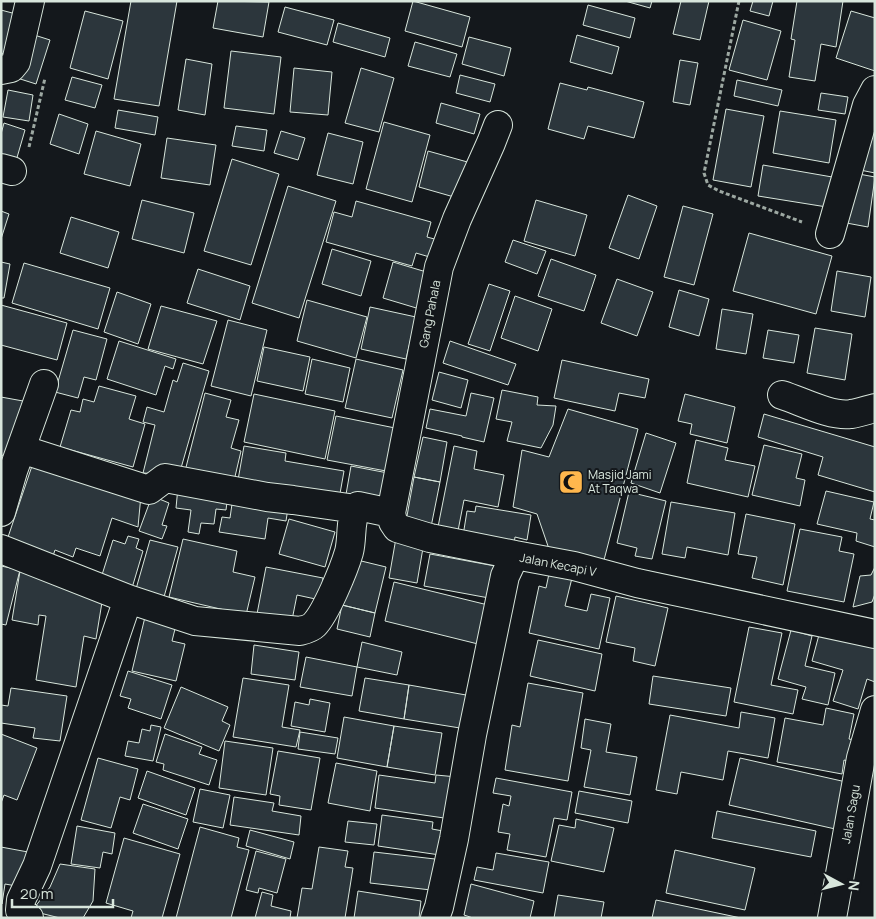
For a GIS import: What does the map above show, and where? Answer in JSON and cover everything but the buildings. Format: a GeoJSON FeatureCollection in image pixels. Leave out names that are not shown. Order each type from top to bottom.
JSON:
{"type":"FeatureCollection","features":[{"type":"Feature","properties":{"kind":"street"},"geometry":{"type":"LineString","coordinates":[[1,70],[11,68],[16,62],[30,1]]}},
{"type":"Feature","properties":{"kind":"street"},"geometry":{"type":"LineString","coordinates":[[830,234],[867,104],[875,90]]}},
{"type":"Feature","properties":{"kind":"street","name":"Gang Pahala"},"geometry":{"type":"LineString","coordinates":[[391,513],[439,267],[457,219],[498,125]]}},
{"type":"Feature","properties":{"kind":"street"},"geometry":{"type":"LineString","coordinates":[[1,512],[13,471],[44,384]]}},
{"type":"Feature","properties":{"kind":"street"},"geometry":{"type":"LineString","coordinates":[[782,395],[840,414],[850,414],[875,408]]}},
{"type":"Feature","properties":{"kind":"street"},"geometry":{"type":"LineString","coordinates":[[21,449],[149,490],[165,478],[267,497],[356,509],[358,506],[391,513],[394,525],[397,528],[430,538],[515,555]]}},
{"type":"Feature","properties":{"kind":"street"},"geometry":{"type":"LineString","coordinates":[[1,549],[128,599],[195,621],[300,631],[313,626],[335,587],[349,551],[356,509]]}},
{"type":"Feature","properties":{"kind":"street","name":"Jalan Kecapi V"},"geometry":{"type":"LineString","coordinates":[[435,918],[454,840],[472,735],[505,576],[515,555],[574,566],[637,584],[875,634]]}},
{"type":"Feature","properties":{"kind":"street"},"geometry":{"type":"LineString","coordinates":[[29,918],[20,910],[21,900],[37,866],[128,599]]}},
{"type":"Feature","properties":{"kind":"street","name":"Jalan Sagu"},"geometry":{"type":"LineString","coordinates":[[832,918],[861,758],[875,710]]}},
{"type":"Feature","properties":{"kind":"path"},"geometry":{"type":"LineString","coordinates":[[739,1],[704,173],[708,185],[718,191],[830,234]]}},
{"type":"Feature","properties":{"kind":"path"},"geometry":{"type":"LineString","coordinates":[[7,170],[19,166],[31,144],[45,77]]}},
{"type":"Feature","properties":{"kind":"place","name":"Masjid Jami At Taqwa"},"geometry":{"type":"Point","coordinates":[571,482]}}]}
